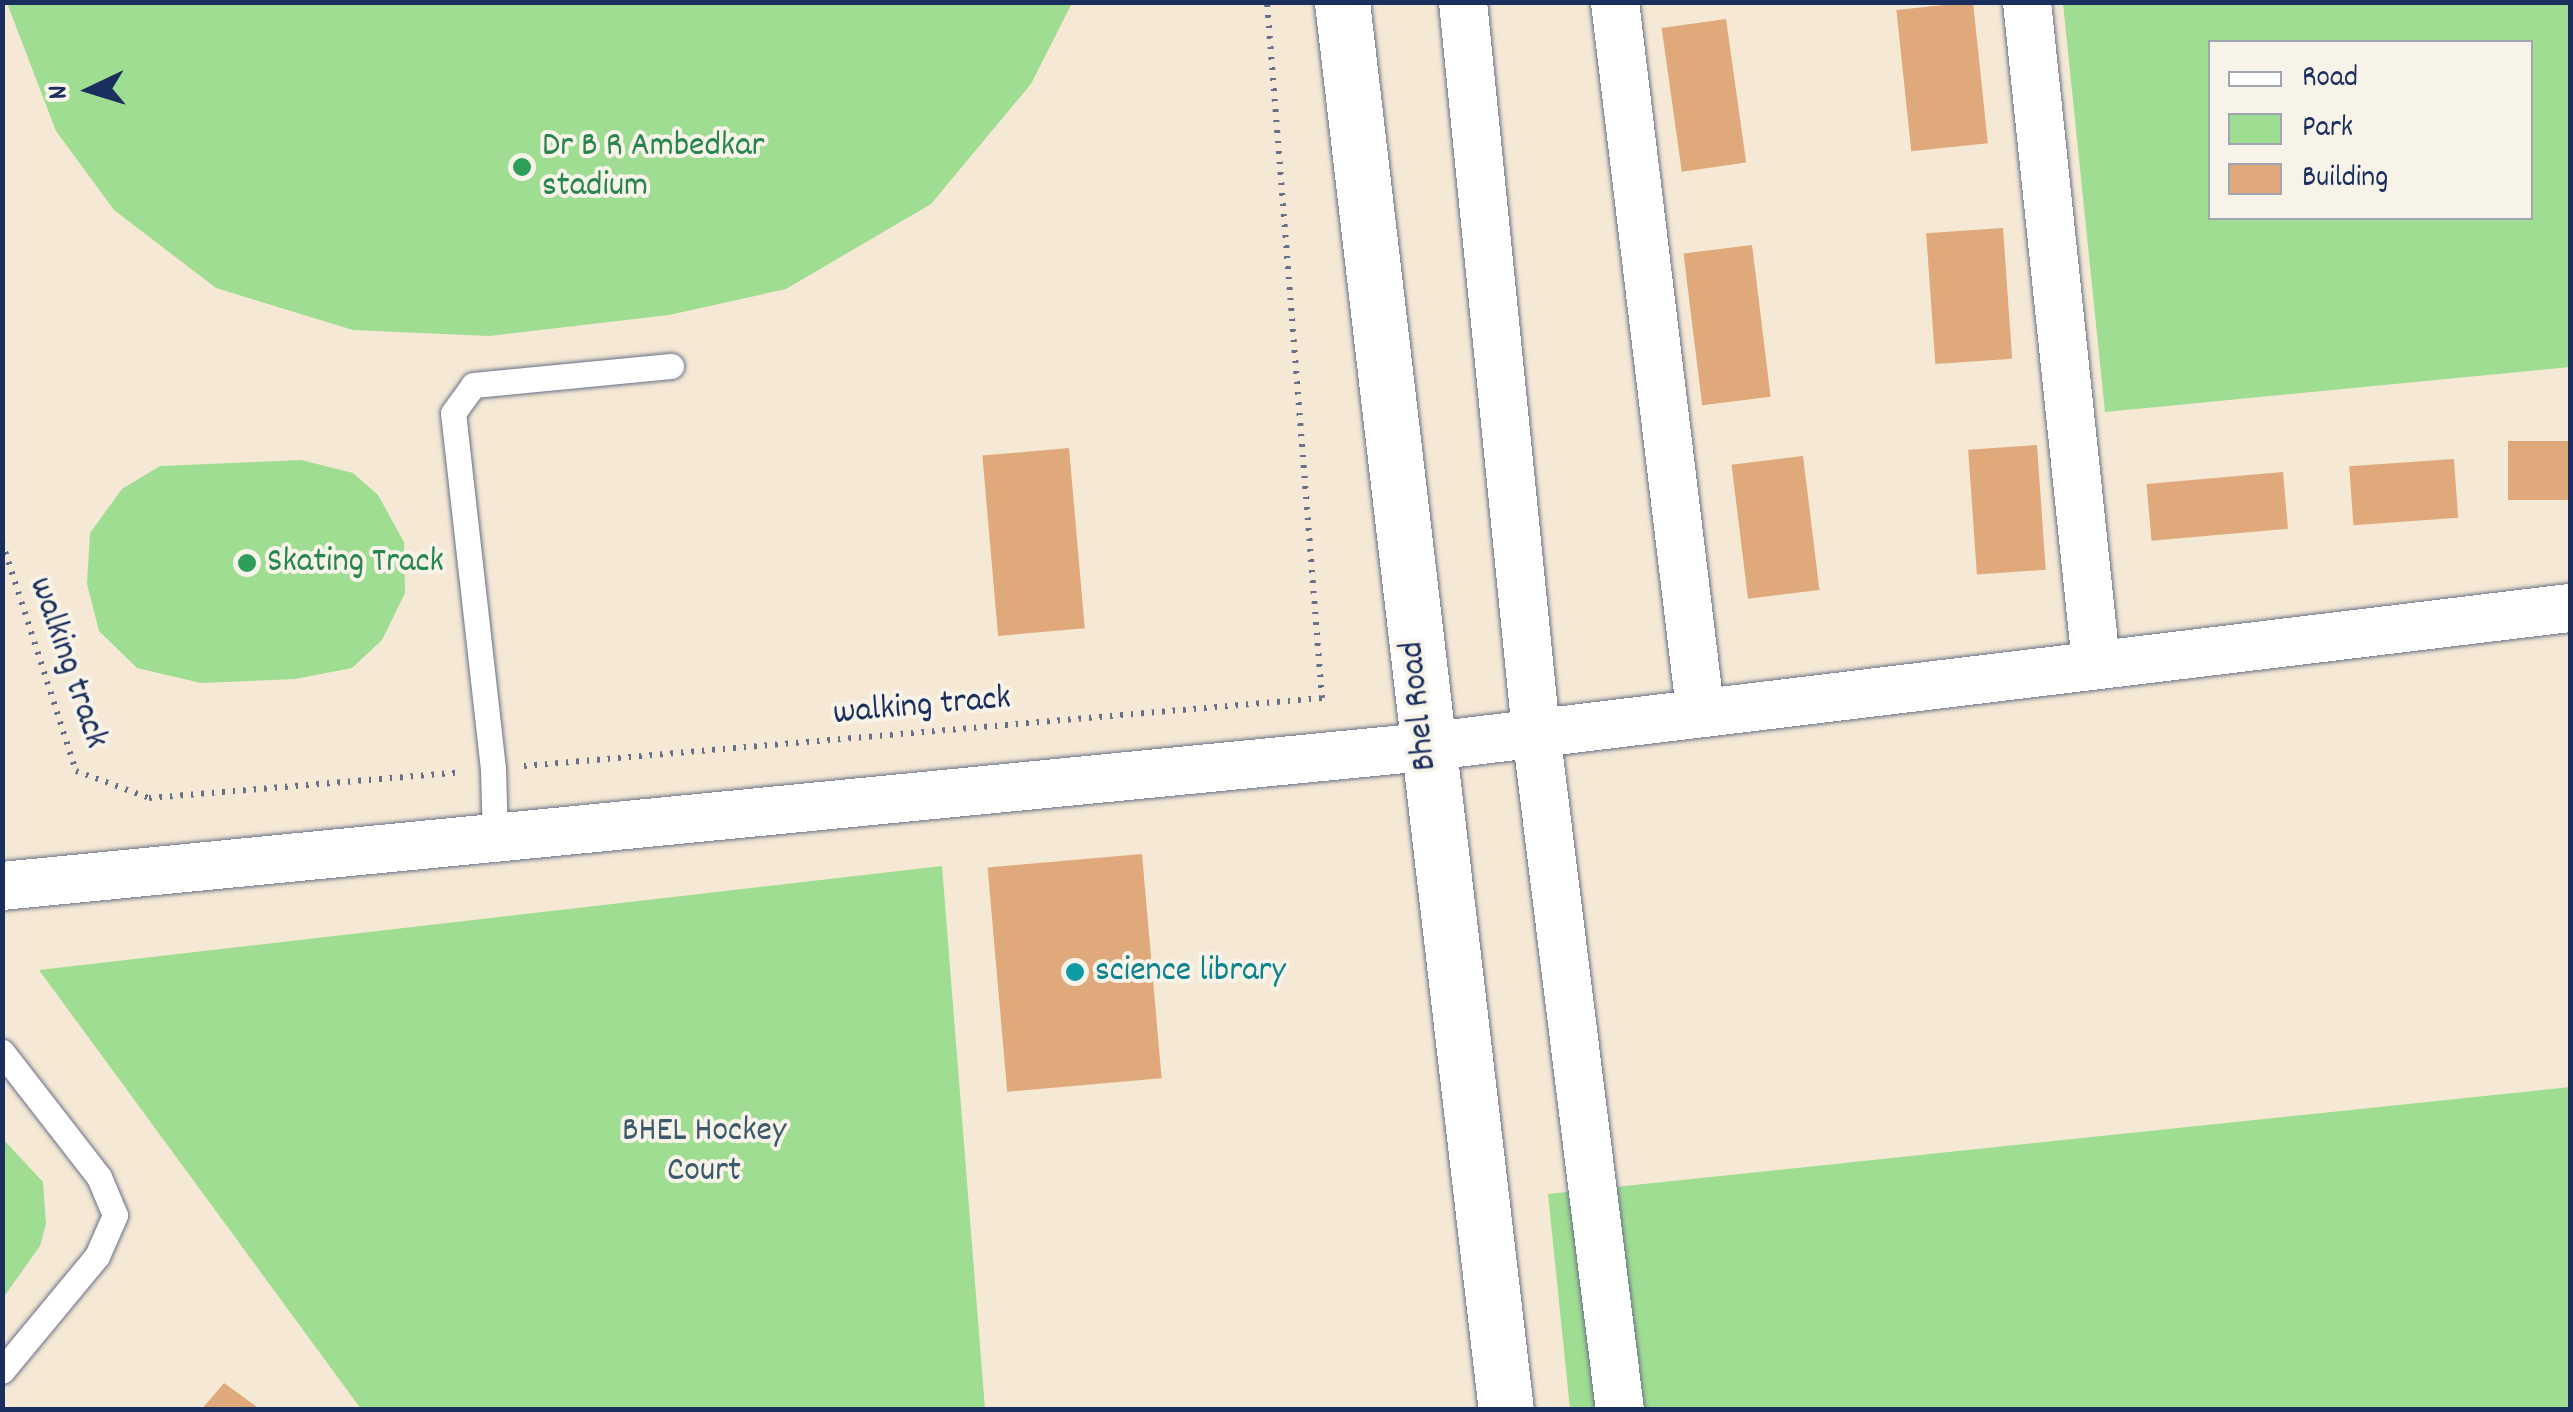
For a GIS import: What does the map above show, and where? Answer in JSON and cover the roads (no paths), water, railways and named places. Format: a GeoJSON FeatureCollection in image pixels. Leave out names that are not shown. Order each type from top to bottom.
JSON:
{"type":"FeatureCollection","features":[{"type":"Feature","properties":{"kind":"street","name":"Bhel Road"},"geometry":{"type":"LineString","coordinates":[[1342,2],[1424,746],[1506,1410]]}},
{"type":"Feature","properties":{"kind":"street"},"geometry":{"type":"LineString","coordinates":[[1463,2],[1536,732],[1620,1410]]}},
{"type":"Feature","properties":{"kind":"street"},"geometry":{"type":"LineString","coordinates":[[1615,2],[1700,709]]}},
{"type":"Feature","properties":{"kind":"street"},"geometry":{"type":"LineString","coordinates":[[2027,2],[2096,662]]}},
{"type":"Feature","properties":{"kind":"street"},"geometry":{"type":"LineString","coordinates":[[2,886],[1424,746],[1700,709],[2570,608]]}},
{"type":"Feature","properties":{"kind":"lane"},"geometry":{"type":"LineString","coordinates":[[495,840],[493,769],[453,413],[460,396],[473,385],[671,366]]}},
{"type":"Feature","properties":{"kind":"lane"},"geometry":{"type":"LineString","coordinates":[[2,1052],[105,1186],[115,1215],[96,1256],[2,1371]]}},
{"type":"Feature","properties":{"kind":"place","name":"Dr B R Ambedkar stadium"},"geometry":{"type":"Point","coordinates":[522,167]}},
{"type":"Feature","properties":{"kind":"place","name":"Skating Track"},"geometry":{"type":"Point","coordinates":[247,563]}},
{"type":"Feature","properties":{"kind":"place","name":"science library"},"geometry":{"type":"Point","coordinates":[1075,972]}},
{"type":"Feature","properties":{"kind":"park label","name":"BHEL Hockey Court"},"geometry":{"type":"Point","coordinates":[704,1152]}}]}
